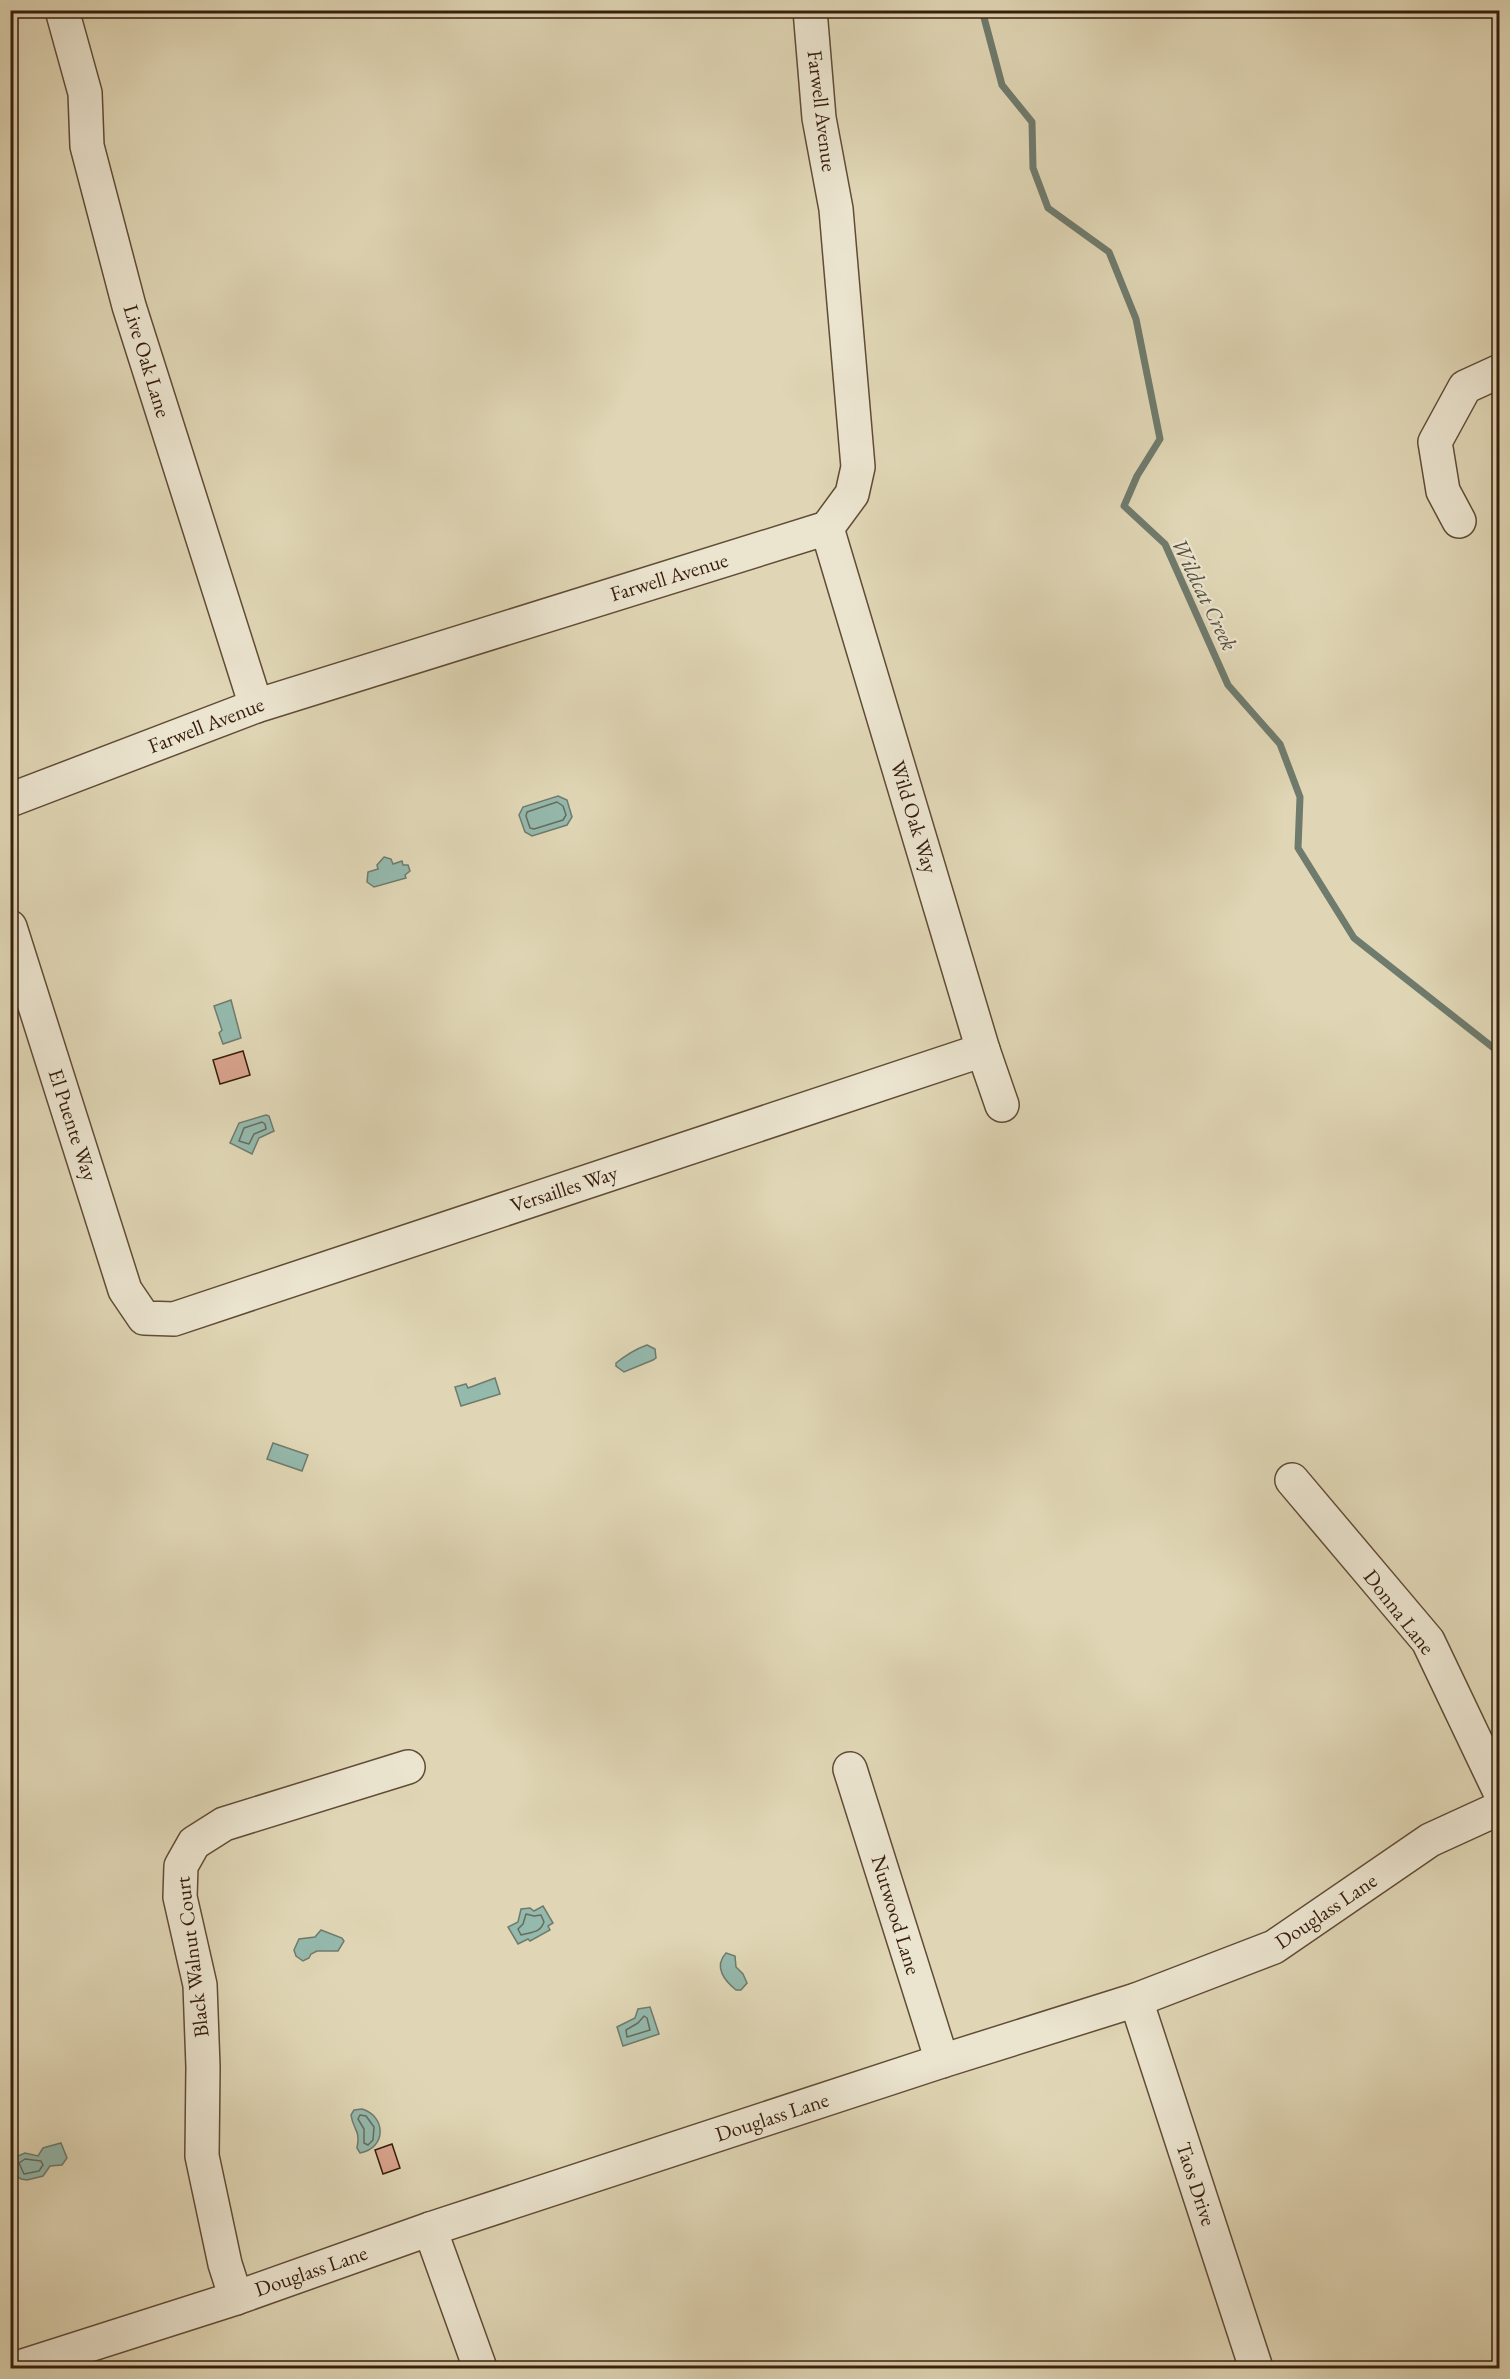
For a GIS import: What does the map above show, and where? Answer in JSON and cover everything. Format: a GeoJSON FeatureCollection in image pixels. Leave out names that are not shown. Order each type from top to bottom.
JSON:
{"type":"FeatureCollection","features":[{"type":"Feature","properties":{"kind":"street","name":"Live Oak Lane"},"geometry":{"type":"LineString","coordinates":[[62,10],[85,93],[87,146],[129,306],[256,706]]}},
{"type":"Feature","properties":{"kind":"street","name":"Farwell Avenue"},"geometry":{"type":"LineString","coordinates":[[10,800],[256,706],[827,528],[852,494],[858,467],[836,209],[819,118],[810,10]]}},
{"type":"Feature","properties":{"kind":"street"},"geometry":{"type":"LineString","coordinates":[[1459,521],[1443,491],[1435,442],[1465,387],[1500,371]]}},
{"type":"Feature","properties":{"kind":"street","name":"Wild Oak Way"},"geometry":{"type":"LineString","coordinates":[[827,528],[983,1050],[1002,1105]]}},
{"type":"Feature","properties":{"kind":"street","name":"El Puente Way"},"geometry":{"type":"LineString","coordinates":[[10,927],[125,1290],[144,1318]]}},
{"type":"Feature","properties":{"kind":"street","name":"Versailles Way"},"geometry":{"type":"LineString","coordinates":[[144,1318],[174,1319],[983,1050]]}},
{"type":"Feature","properties":{"kind":"street","name":"Donna Lane"},"geometry":{"type":"LineString","coordinates":[[1292,1480],[1428,1641],[1500,1792]]}},
{"type":"Feature","properties":{"kind":"street","name":"Black Walnut Court"},"geometry":{"type":"LineString","coordinates":[[236,2298],[225,2264],[202,2156],[203,2067],[200,1985],[180,1896],[181,1866],[194,1843],[224,1824],[408,1767]]}},
{"type":"Feature","properties":{"kind":"street","name":"Nutwood Lane"},"geometry":{"type":"LineString","coordinates":[[850,1769],[942,2061]]}},
{"type":"Feature","properties":{"kind":"street","name":"Douglass Lane"},"geometry":{"type":"LineString","coordinates":[[17,2368],[236,2298],[430,2229],[942,2061],[1136,2000],[1274,1947],[1430,1840],[1500,1808]]}},
{"type":"Feature","properties":{"kind":"street","name":"Taos Drive"},"geometry":{"type":"LineString","coordinates":[[1136,2000],[1256,2368]]}},
{"type":"Feature","properties":{"kind":"street"},"geometry":{"type":"LineString","coordinates":[[430,2229],[480,2368]]}},
{"type":"Feature","properties":{"kind":"water"},"geometry":{"type":"Polygon","coordinates":[[[558,796],[567,800],[572,817],[567,825],[532,836],[525,832],[519,815],[523,807],[558,796]]]}},
{"type":"Feature","properties":{"kind":"water"},"geometry":{"type":"Polygon","coordinates":[[[384,857],[391,859],[393,864],[402,861],[403,865],[408,865],[410,871],[405,875],[406,878],[374,887],[367,882],[368,872],[378,869],[377,865],[384,857]]]}},
{"type":"Feature","properties":{"kind":"water"},"geometry":{"type":"Polygon","coordinates":[[[231,1000],[241,1038],[223,1044],[219,1033],[222,1030],[214,1006],[231,1000]]]}},
{"type":"Feature","properties":{"kind":"water"},"geometry":{"type":"Polygon","coordinates":[[[269,1116],[274,1131],[259,1138],[252,1154],[230,1143],[239,1123],[269,1116]]]}},
{"type":"Feature","properties":{"kind":"water"},"geometry":{"type":"Polygon","coordinates":[[[647,1345],[655,1349],[656,1358],[624,1372],[616,1366],[616,1363],[624,1357],[647,1345]]]}},
{"type":"Feature","properties":{"kind":"water"},"geometry":{"type":"Polygon","coordinates":[[[495,1378],[500,1394],[461,1406],[455,1387],[466,1384],[468,1388],[495,1378]]]}},
{"type":"Feature","properties":{"kind":"water"},"geometry":{"type":"Polygon","coordinates":[[[273,1443],[308,1455],[302,1471],[267,1459],[273,1443]]]}},
{"type":"Feature","properties":{"kind":"water"},"geometry":{"type":"Polygon","coordinates":[[[543,1906],[553,1923],[548,1926],[550,1930],[530,1941],[528,1939],[518,1944],[508,1927],[518,1922],[521,1909],[530,1908],[534,1911],[543,1906]]]}},
{"type":"Feature","properties":{"kind":"water"},"geometry":{"type":"Polygon","coordinates":[[[321,1930],[342,1938],[344,1941],[338,1951],[317,1951],[303,1961],[296,1956],[294,1950],[299,1939],[315,1937],[321,1930]]]}},
{"type":"Feature","properties":{"kind":"water"},"geometry":{"type":"Polygon","coordinates":[[[726,1953],[735,1956],[736,1967],[743,1974],[747,1983],[741,1990],[736,1990],[722,1973],[722,1958],[726,1953]]]}},
{"type":"Feature","properties":{"kind":"water"},"geometry":{"type":"Polygon","coordinates":[[[650,2007],[659,2034],[623,2046],[617,2027],[635,2018],[638,2009],[650,2007]]]}},
{"type":"Feature","properties":{"kind":"water"},"geometry":{"type":"Polygon","coordinates":[[[362,2109],[376,2118],[380,2132],[375,2145],[360,2153],[351,2115],[354,2110],[362,2109]]]}},
{"type":"Feature","properties":{"kind":"water"},"geometry":{"type":"Polygon","coordinates":[[[61,2143],[67,2158],[62,2165],[50,2166],[43,2176],[27,2180],[17,2176],[11,2159],[25,2153],[38,2156],[43,2148],[61,2143]]]}},
{"type":"Feature","properties":{"kind":"building"},"geometry":{"type":"Polygon","coordinates":[[[243,1051],[250,1075],[220,1084],[213,1060],[243,1051]]]}},
{"type":"Feature","properties":{"kind":"building"},"geometry":{"type":"Polygon","coordinates":[[[392,2144],[400,2168],[383,2174],[375,2150],[392,2144]]]}},
{"type":"Feature","properties":{"kind":"waterway","name":"Wildcat Creek"},"geometry":{"type":"LineString","coordinates":[[982,10],[1002,85],[1032,122],[1033,168],[1048,208],[1109,252],[1136,319],[1160,439],[1137,476],[1124,506],[1165,544],[1228,685],[1280,744],[1300,797],[1298,848],[1354,938],[1500,1053]]}}]}
